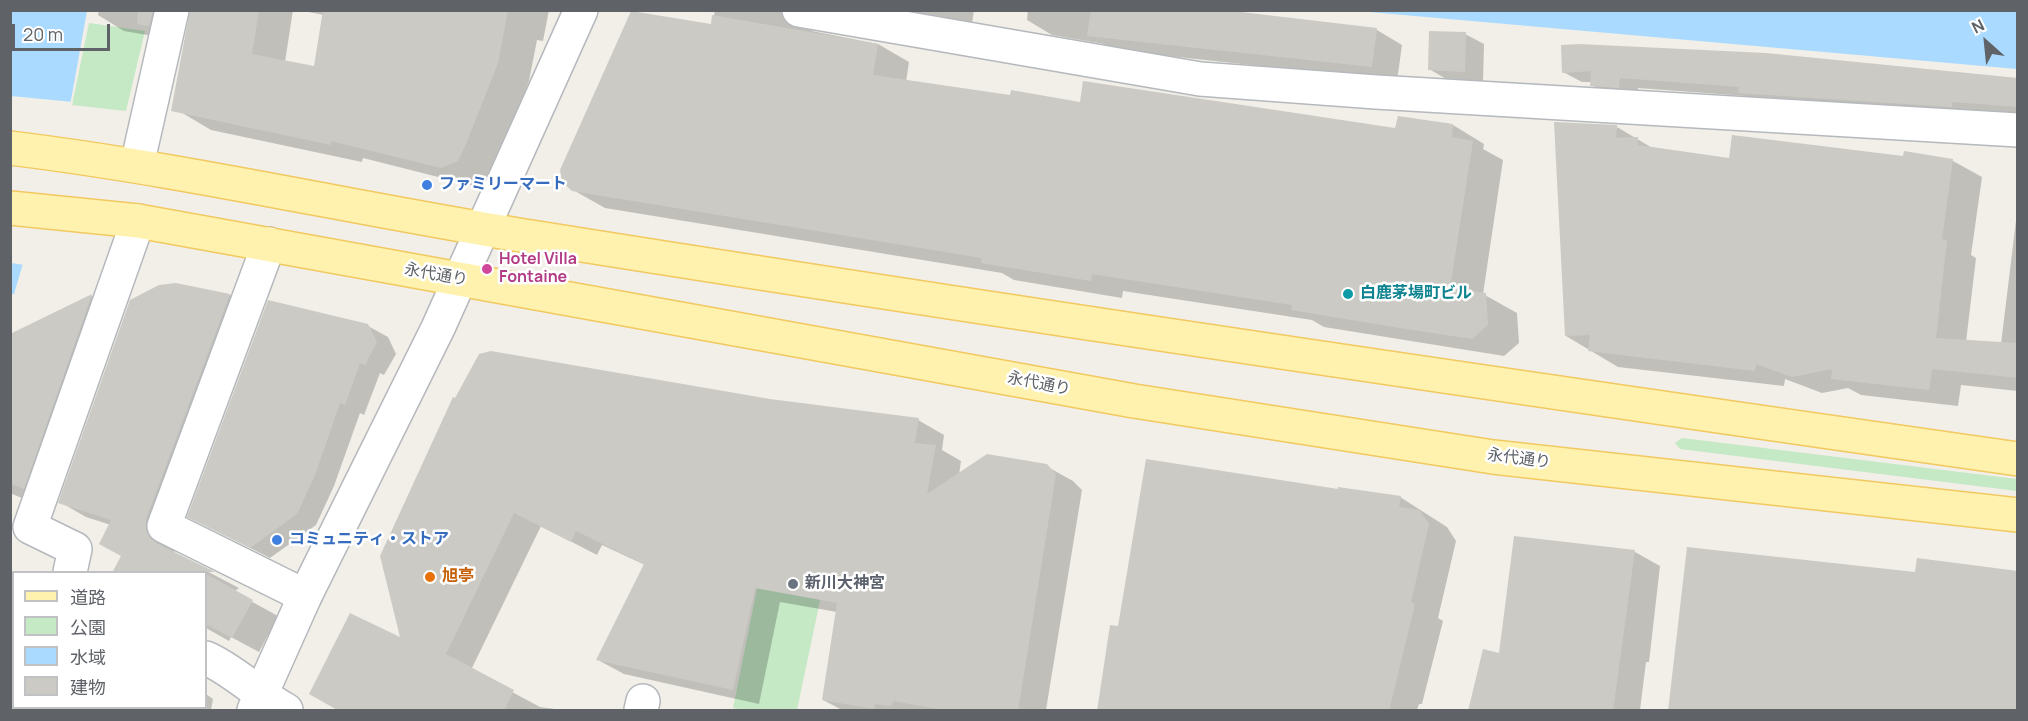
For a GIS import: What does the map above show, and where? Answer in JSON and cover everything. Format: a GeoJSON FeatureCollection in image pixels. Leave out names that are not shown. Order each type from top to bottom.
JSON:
{"type":"FeatureCollection","features":[{"type":"Feature","properties":{"kind":"main road"},"geometry":{"type":"LineString","coordinates":[[10,148],[137,165],[483,229],[1484,382],[2018,459]]}},
{"type":"Feature","properties":{"kind":"main road","name":"永代通り"},"geometry":{"type":"LineString","coordinates":[[10,208],[138,221],[1134,401],[1493,457],[2018,515]]}},
{"type":"Feature","properties":{"kind":"street"},"geometry":{"type":"LineString","coordinates":[[137,165],[172,10]]}},
{"type":"Feature","properties":{"kind":"street"},"geometry":{"type":"LineString","coordinates":[[207,658],[226,667],[267,706],[305,596],[460,279],[581,10]]}},
{"type":"Feature","properties":{"kind":"street"},"geometry":{"type":"LineString","coordinates":[[799,10],[1200,78],[1376,92],[2018,130]]}},
{"type":"Feature","properties":{"kind":"street"},"geometry":{"type":"LineString","coordinates":[[70,571],[75,549],[30,527],[138,221]]}},
{"type":"Feature","properties":{"kind":"street"},"geometry":{"type":"LineString","coordinates":[[269,244],[164,526],[305,596]]}},
{"type":"Feature","properties":{"kind":"green space"},"geometry":{"type":"Polygon","coordinates":[[[89,23],[145,31],[126,111],[72,105],[89,23]]]}},
{"type":"Feature","properties":{"kind":"green space"},"geometry":{"type":"Polygon","coordinates":[[[1682,438],[2017,479],[2017,491],[1680,449],[1675,443],[1682,438]]]}},
{"type":"Feature","properties":{"kind":"green space"},"geometry":{"type":"Polygon","coordinates":[[[768,533],[831,548],[797,710],[733,708],[768,533]]]}},
{"type":"Feature","properties":{"kind":"water"},"geometry":{"type":"Polygon","coordinates":[[[10,11],[87,11],[71,100],[14,294],[10,294],[10,11]]]}},
{"type":"Feature","properties":{"kind":"water"},"geometry":{"type":"Polygon","coordinates":[[[1358,11],[2017,11],[2017,69],[1358,11]]]}},
{"type":"Feature","properties":{"kind":"pier"},"geometry":{"type":"Polygon","coordinates":[[[11,96],[73,102],[25,265],[11,263],[11,96]]]}},
{"type":"Feature","properties":{"kind":"building"},"geometry":{"type":"Polygon","coordinates":[[[138,10],[153,10],[149,26],[137,24],[138,10]]]}},
{"type":"Feature","properties":{"kind":"building"},"geometry":{"type":"Polygon","coordinates":[[[190,10],[259,10],[252,54],[314,66],[323,10],[508,10],[498,63],[466,144],[458,161],[441,168],[331,141],[331,145],[171,111],[190,10]]]}},
{"type":"Feature","properties":{"kind":"building"},"geometry":{"type":"Polygon","coordinates":[[[1091,10],[1224,10],[1377,28],[1372,67],[1087,36],[1091,10]]]}},
{"type":"Feature","properties":{"kind":"building"},"geometry":{"type":"Polygon","coordinates":[[[631,11],[711,24],[712,15],[878,44],[873,75],[1010,95],[1011,90],[1080,102],[1083,81],[1395,128],[1398,116],[1453,124],[1452,137],[1473,141],[1450,288],[1486,293],[1488,325],[1472,339],[1291,310],[1292,305],[1092,274],[1091,281],[981,263],[982,258],[572,191],[562,182],[560,170],[631,11]]]}},
{"type":"Feature","properties":{"kind":"building"},"geometry":{"type":"Polygon","coordinates":[[[1429,31],[1466,32],[1465,72],[1428,70],[1429,31]]]}},
{"type":"Feature","properties":{"kind":"building"},"geometry":{"type":"Polygon","coordinates":[[[1561,45],[1766,53],[2018,78],[2018,107],[1952,102],[1952,107],[1738,93],[1739,87],[1620,78],[1619,88],[1590,86],[1591,71],[1562,73],[1561,45]]]}},
{"type":"Feature","properties":{"kind":"building"},"geometry":{"type":"Polygon","coordinates":[[[1554,122],[1617,125],[1616,138],[1638,137],[1638,145],[1729,158],[1732,135],[1903,156],[1904,151],[1953,159],[1942,239],[1947,240],[1936,338],[2018,343],[2018,378],[1932,369],[1929,390],[1831,379],[1832,369],[1792,377],[1756,364],[1755,371],[1588,351],[1590,335],[1565,336],[1554,122]]]}},
{"type":"Feature","properties":{"kind":"building"},"geometry":{"type":"Polygon","coordinates":[[[176,283],[230,294],[146,519],[146,529],[156,543],[215,572],[113,571],[121,556],[99,544],[111,520],[58,503],[130,300],[159,285],[176,283]]]}},
{"type":"Feature","properties":{"kind":"building"},"geometry":{"type":"Polygon","coordinates":[[[92,294],[24,489],[10,483],[10,334],[92,294]]]}},
{"type":"Feature","properties":{"kind":"building"},"geometry":{"type":"Polygon","coordinates":[[[268,300],[368,324],[377,342],[365,365],[360,363],[345,405],[340,403],[315,475],[297,514],[250,548],[187,517],[268,300]]]}},
{"type":"Feature","properties":{"kind":"building"},"geometry":{"type":"Polygon","coordinates":[[[491,351],[770,399],[919,418],[915,443],[936,445],[927,494],[987,454],[1047,464],[1056,474],[1018,711],[949,711],[893,701],[892,706],[875,704],[874,709],[822,700],[837,603],[755,588],[733,690],[596,660],[644,564],[576,531],[571,542],[514,513],[446,654],[514,690],[504,711],[339,711],[309,694],[350,613],[400,637],[380,556],[453,397],[455,398],[479,354],[491,351]]]}},
{"type":"Feature","properties":{"kind":"building"},"geometry":{"type":"Polygon","coordinates":[[[1146,459],[1338,489],[1338,487],[1401,496],[1399,507],[1419,510],[1429,524],[1411,602],[1415,604],[1389,711],[1097,711],[1110,625],[1118,626],[1146,459]]]}},
{"type":"Feature","properties":{"kind":"building"},"geometry":{"type":"Polygon","coordinates":[[[1514,536],[1635,550],[1613,711],[1468,711],[1483,649],[1499,653],[1514,536]]]}},
{"type":"Feature","properties":{"kind":"building"},"geometry":{"type":"Polygon","coordinates":[[[1687,547],[1915,572],[1917,558],[2018,571],[2018,711],[1668,711],[1687,547]]]}},
{"type":"Feature","properties":{"kind":"building"},"geometry":{"type":"Polygon","coordinates":[[[207,575],[253,600],[232,638],[207,625],[207,575]]]}},
{"type":"Feature","properties":{"kind":"place","name":"ファミリーマート"},"geometry":{"type":"Point","coordinates":[427,185]}},
{"type":"Feature","properties":{"kind":"place","name":"Hotel Villa Fontaine"},"geometry":{"type":"Point","coordinates":[487,269]}},
{"type":"Feature","properties":{"kind":"place","name":"白鹿茅場町ビル"},"geometry":{"type":"Point","coordinates":[1348,294]}},
{"type":"Feature","properties":{"kind":"place","name":"コミュニティ・ストア"},"geometry":{"type":"Point","coordinates":[277,540]}},
{"type":"Feature","properties":{"kind":"place","name":"旭亭"},"geometry":{"type":"Point","coordinates":[430,577]}},
{"type":"Feature","properties":{"kind":"place","name":"新川大神宮"},"geometry":{"type":"Point","coordinates":[793,584]}}]}
